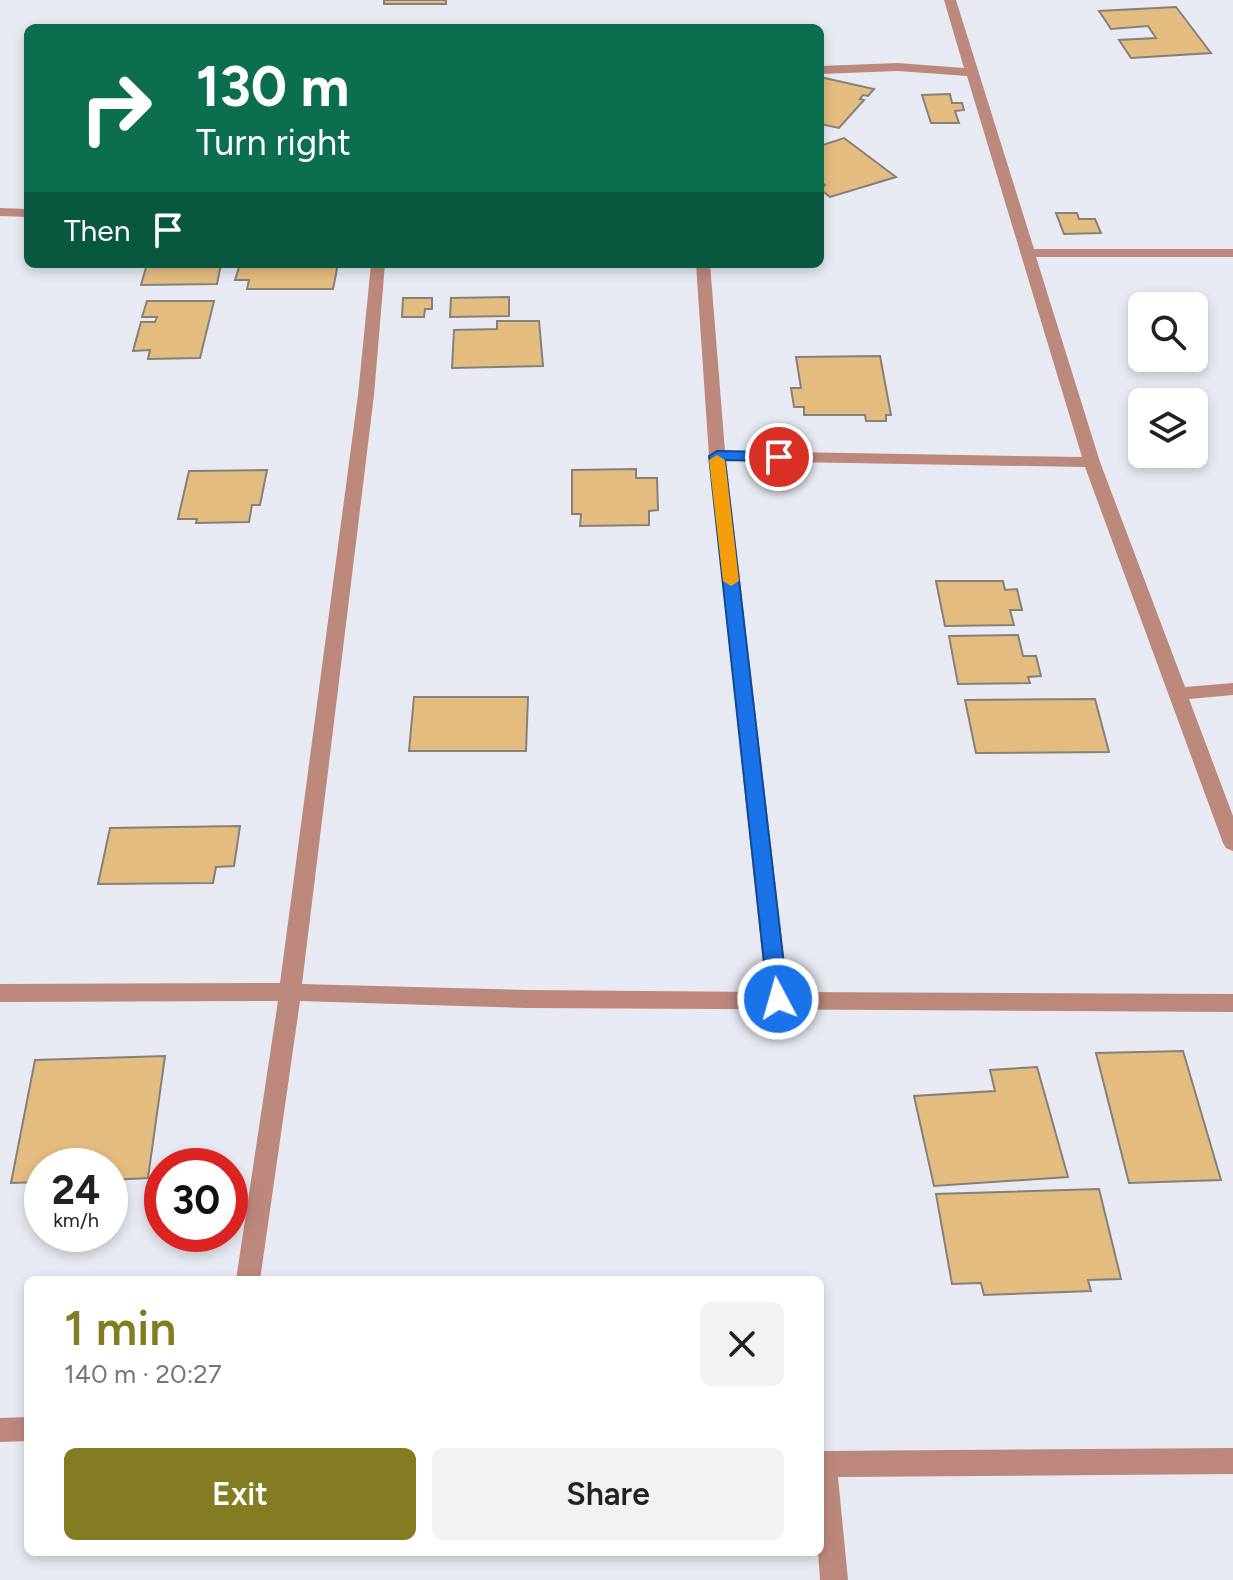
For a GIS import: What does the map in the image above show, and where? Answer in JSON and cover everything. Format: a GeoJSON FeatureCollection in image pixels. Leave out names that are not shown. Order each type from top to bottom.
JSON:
{"type":"FeatureCollection","features":[{"type":"Feature","properties":{"kind":"street"},"geometry":{"type":"LineString","coordinates":[[950,0],[1092,462],[1233,843]]}},
{"type":"Feature","properties":{"kind":"street"},"geometry":{"type":"LineString","coordinates":[[824,70],[898,67],[972,72]]}},
{"type":"Feature","properties":{"kind":"street"},"geometry":{"type":"LineString","coordinates":[[0,212],[24,213]]}},
{"type":"Feature","properties":{"kind":"street"},"geometry":{"type":"LineString","coordinates":[[1028,253],[1233,253]]}},
{"type":"Feature","properties":{"kind":"street"},"geometry":{"type":"LineString","coordinates":[[249,1276],[290,992],[366,395],[378,268]]}},
{"type":"Feature","properties":{"kind":"street"},"geometry":{"type":"LineString","coordinates":[[703,268],[717,456],[778,999]]}},
{"type":"Feature","properties":{"kind":"street"},"geometry":{"type":"LineString","coordinates":[[717,456],[1092,462]]}},
{"type":"Feature","properties":{"kind":"street"},"geometry":{"type":"LineString","coordinates":[[1178,694],[1233,689]]}},
{"type":"Feature","properties":{"kind":"street"},"geometry":{"type":"LineString","coordinates":[[0,993],[290,992],[528,999],[1233,1003]]}},
{"type":"Feature","properties":{"kind":"street"},"geometry":{"type":"LineString","coordinates":[[0,1430],[24,1429]]}},
{"type":"Feature","properties":{"kind":"street"},"geometry":{"type":"LineString","coordinates":[[824,1464],[1233,1461]]}},
{"type":"Feature","properties":{"kind":"street"},"geometry":{"type":"LineString","coordinates":[[824,1491],[834,1580]]}},
{"type":"Feature","properties":{"kind":"building"},"geometry":{"type":"Polygon","coordinates":[[[384,0],[446,0],[446,4],[384,4],[384,0]]]}},
{"type":"Feature","properties":{"kind":"building"},"geometry":{"type":"Polygon","coordinates":[[[1176,7],[1211,53],[1131,58],[1119,40],[1156,38],[1148,26],[1111,29],[1099,11],[1176,7]]]}},
{"type":"Feature","properties":{"kind":"building"},"geometry":{"type":"Polygon","coordinates":[[[824,78],[874,89],[868,96],[863,95],[860,99],[864,100],[839,128],[824,125],[824,78]]]}},
{"type":"Feature","properties":{"kind":"building"},"geometry":{"type":"Polygon","coordinates":[[[950,94],[952,103],[962,103],[964,110],[955,111],[959,123],[931,123],[922,95],[950,94]]]}},
{"type":"Feature","properties":{"kind":"building"},"geometry":{"type":"Polygon","coordinates":[[[844,138],[896,177],[830,197],[824,192],[824,145],[844,138]]]}},
{"type":"Feature","properties":{"kind":"building"},"geometry":{"type":"Polygon","coordinates":[[[1056,213],[1077,213],[1079,219],[1095,219],[1101,233],[1064,234],[1056,213]]]}},
{"type":"Feature","properties":{"kind":"building"},"geometry":{"type":"Polygon","coordinates":[[[146,268],[220,268],[217,284],[141,285],[146,268]]]}},
{"type":"Feature","properties":{"kind":"building"},"geometry":{"type":"Polygon","coordinates":[[[239,268],[337,268],[333,289],[247,289],[249,280],[235,280],[239,268]]]}},
{"type":"Feature","properties":{"kind":"building"},"geometry":{"type":"Polygon","coordinates":[[[509,297],[509,316],[450,317],[451,298],[509,297]]]}},
{"type":"Feature","properties":{"kind":"building"},"geometry":{"type":"Polygon","coordinates":[[[403,298],[432,298],[432,309],[425,309],[424,317],[402,317],[403,298]]]}},
{"type":"Feature","properties":{"kind":"building"},"geometry":{"type":"Polygon","coordinates":[[[147,301],[214,301],[200,358],[148,359],[150,350],[133,351],[141,322],[155,322],[157,317],[142,317],[147,301]]]}},
{"type":"Feature","properties":{"kind":"building"},"geometry":{"type":"Polygon","coordinates":[[[497,321],[539,321],[543,366],[452,368],[454,330],[497,329],[497,321]]]}},
{"type":"Feature","properties":{"kind":"building"},"geometry":{"type":"Polygon","coordinates":[[[880,356],[891,415],[886,415],[886,421],[866,421],[865,415],[804,415],[804,407],[794,407],[791,388],[801,388],[796,357],[880,356]]]}},
{"type":"Feature","properties":{"kind":"building"},"geometry":{"type":"Polygon","coordinates":[[[636,469],[636,478],[657,478],[658,510],[649,511],[649,525],[580,526],[581,514],[572,514],[572,470],[636,469]]]}},
{"type":"Feature","properties":{"kind":"building"},"geometry":{"type":"Polygon","coordinates":[[[267,470],[260,505],[252,505],[249,522],[196,523],[197,519],[178,519],[189,471],[267,470]]]}},
{"type":"Feature","properties":{"kind":"building"},"geometry":{"type":"Polygon","coordinates":[[[936,581],[1003,581],[1005,590],[1017,589],[1022,610],[1010,610],[1014,625],[945,626],[936,581]]]}},
{"type":"Feature","properties":{"kind":"building"},"geometry":{"type":"Polygon","coordinates":[[[1018,635],[1023,656],[1036,656],[1041,676],[1028,677],[1030,683],[958,684],[949,636],[1018,635]]]}},
{"type":"Feature","properties":{"kind":"building"},"geometry":{"type":"Polygon","coordinates":[[[414,697],[528,697],[526,751],[409,751],[414,697]]]}},
{"type":"Feature","properties":{"kind":"building"},"geometry":{"type":"Polygon","coordinates":[[[1095,699],[1109,752],[976,753],[965,700],[1095,699]]]}},
{"type":"Feature","properties":{"kind":"building"},"geometry":{"type":"Polygon","coordinates":[[[240,826],[234,866],[216,867],[213,883],[98,884],[110,828],[240,826]]]}},
{"type":"Feature","properties":{"kind":"building"},"geometry":{"type":"Polygon","coordinates":[[[1183,1051],[1221,1180],[1129,1183],[1096,1053],[1183,1051]]]}},
{"type":"Feature","properties":{"kind":"building"},"geometry":{"type":"Polygon","coordinates":[[[165,1056],[152,1148],[144,1148],[144,1178],[128,1179],[128,1148],[24,1148],[24,1183],[11,1183],[35,1060],[165,1056]]]}},
{"type":"Feature","properties":{"kind":"building"},"geometry":{"type":"Polygon","coordinates":[[[1037,1067],[1068,1177],[934,1186],[914,1096],[995,1091],[990,1070],[1037,1067]]]}},
{"type":"Feature","properties":{"kind":"building"},"geometry":{"type":"Polygon","coordinates":[[[1099,1189],[1121,1279],[1088,1280],[1091,1291],[984,1295],[981,1283],[952,1284],[936,1194],[1099,1189]]]}},
{"type":"Feature","properties":{"kind":"slow traffic"},"geometry":{"type":"LineString","coordinates":[[717,460],[731,581]]}},
{"type":"Feature","properties":{"kind":"route"},"geometry":{"type":"LineString","coordinates":[[778,999],[717,456],[779,457]]}}]}
